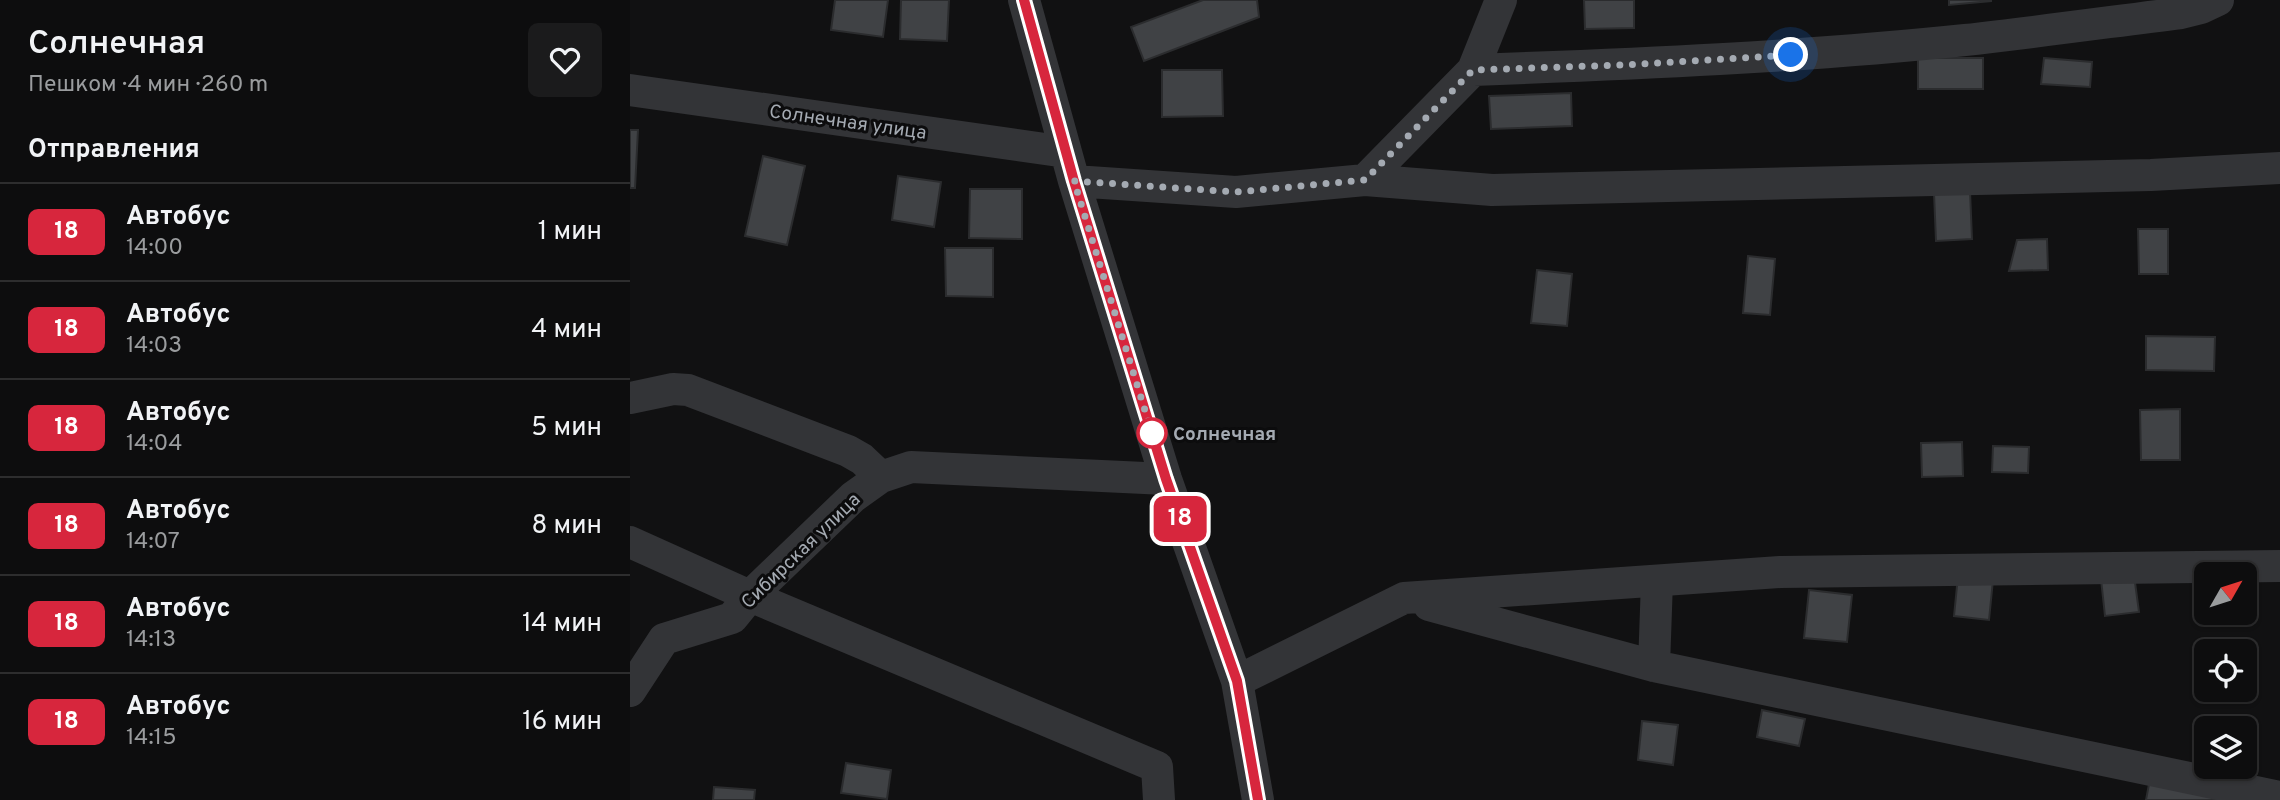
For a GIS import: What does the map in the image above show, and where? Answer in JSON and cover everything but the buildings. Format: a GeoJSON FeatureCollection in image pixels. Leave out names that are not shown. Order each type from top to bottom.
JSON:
{"type":"FeatureCollection","features":[{"type":"Feature","properties":{"kind":"street"},"geometry":{"type":"LineString","coordinates":[[1024,0],[1070,166],[1166,479],[1237,681],[1258,800]]}},
{"type":"Feature","properties":{"kind":"street"},"geometry":{"type":"LineString","coordinates":[[1365,180],[1473,70],[1501,0]]}},
{"type":"Feature","properties":{"kind":"street"},"geometry":{"type":"LineString","coordinates":[[1473,70],[1753,58],[1965,40],[2181,13],[2218,0]]}},
{"type":"Feature","properties":{"kind":"street","name":"Солнечная улица"},"geometry":{"type":"LineString","coordinates":[[630,90],[1236,192],[1365,180],[1506,190],[2151,175],[2280,168]]}},
{"type":"Feature","properties":{"kind":"street"},"geometry":{"type":"LineString","coordinates":[[630,398],[673,389],[688,390],[862,458],[881,478]]}},
{"type":"Feature","properties":{"kind":"street","name":"Сибирская улица"},"geometry":{"type":"LineString","coordinates":[[630,691],[664,639],[732,618],[750,596],[852,497],[881,478],[911,467],[1166,479]]}},
{"type":"Feature","properties":{"kind":"street"},"geometry":{"type":"LineString","coordinates":[[630,542],[750,596],[1157,768],[1159,800]]}},
{"type":"Feature","properties":{"kind":"street"},"geometry":{"type":"LineString","coordinates":[[1237,681],[1404,598],[1780,572],[2280,566]]}},
{"type":"Feature","properties":{"kind":"street"},"geometry":{"type":"LineString","coordinates":[[1654,666],[1657,581]]}},
{"type":"Feature","properties":{"kind":"street"},"geometry":{"type":"LineString","coordinates":[[1404,598],[1654,666],[2280,797]]}},
{"type":"Feature","properties":{"kind":"bus line","name":"18"},"geometry":{"type":"LineString","coordinates":[[1024,0],[1074,181],[1166,479],[1237,681],[1258,800]]}},
{"type":"Feature","properties":{"kind":"place","name":"Солнечная"},"geometry":{"type":"Point","coordinates":[1152,433]}},
{"type":"Feature","properties":{"kind":"route"},"geometry":{"type":"LineString","coordinates":[[1152,433],[1074,181],[1236,192],[1365,180],[1473,70],[1791,55]]}}]}
